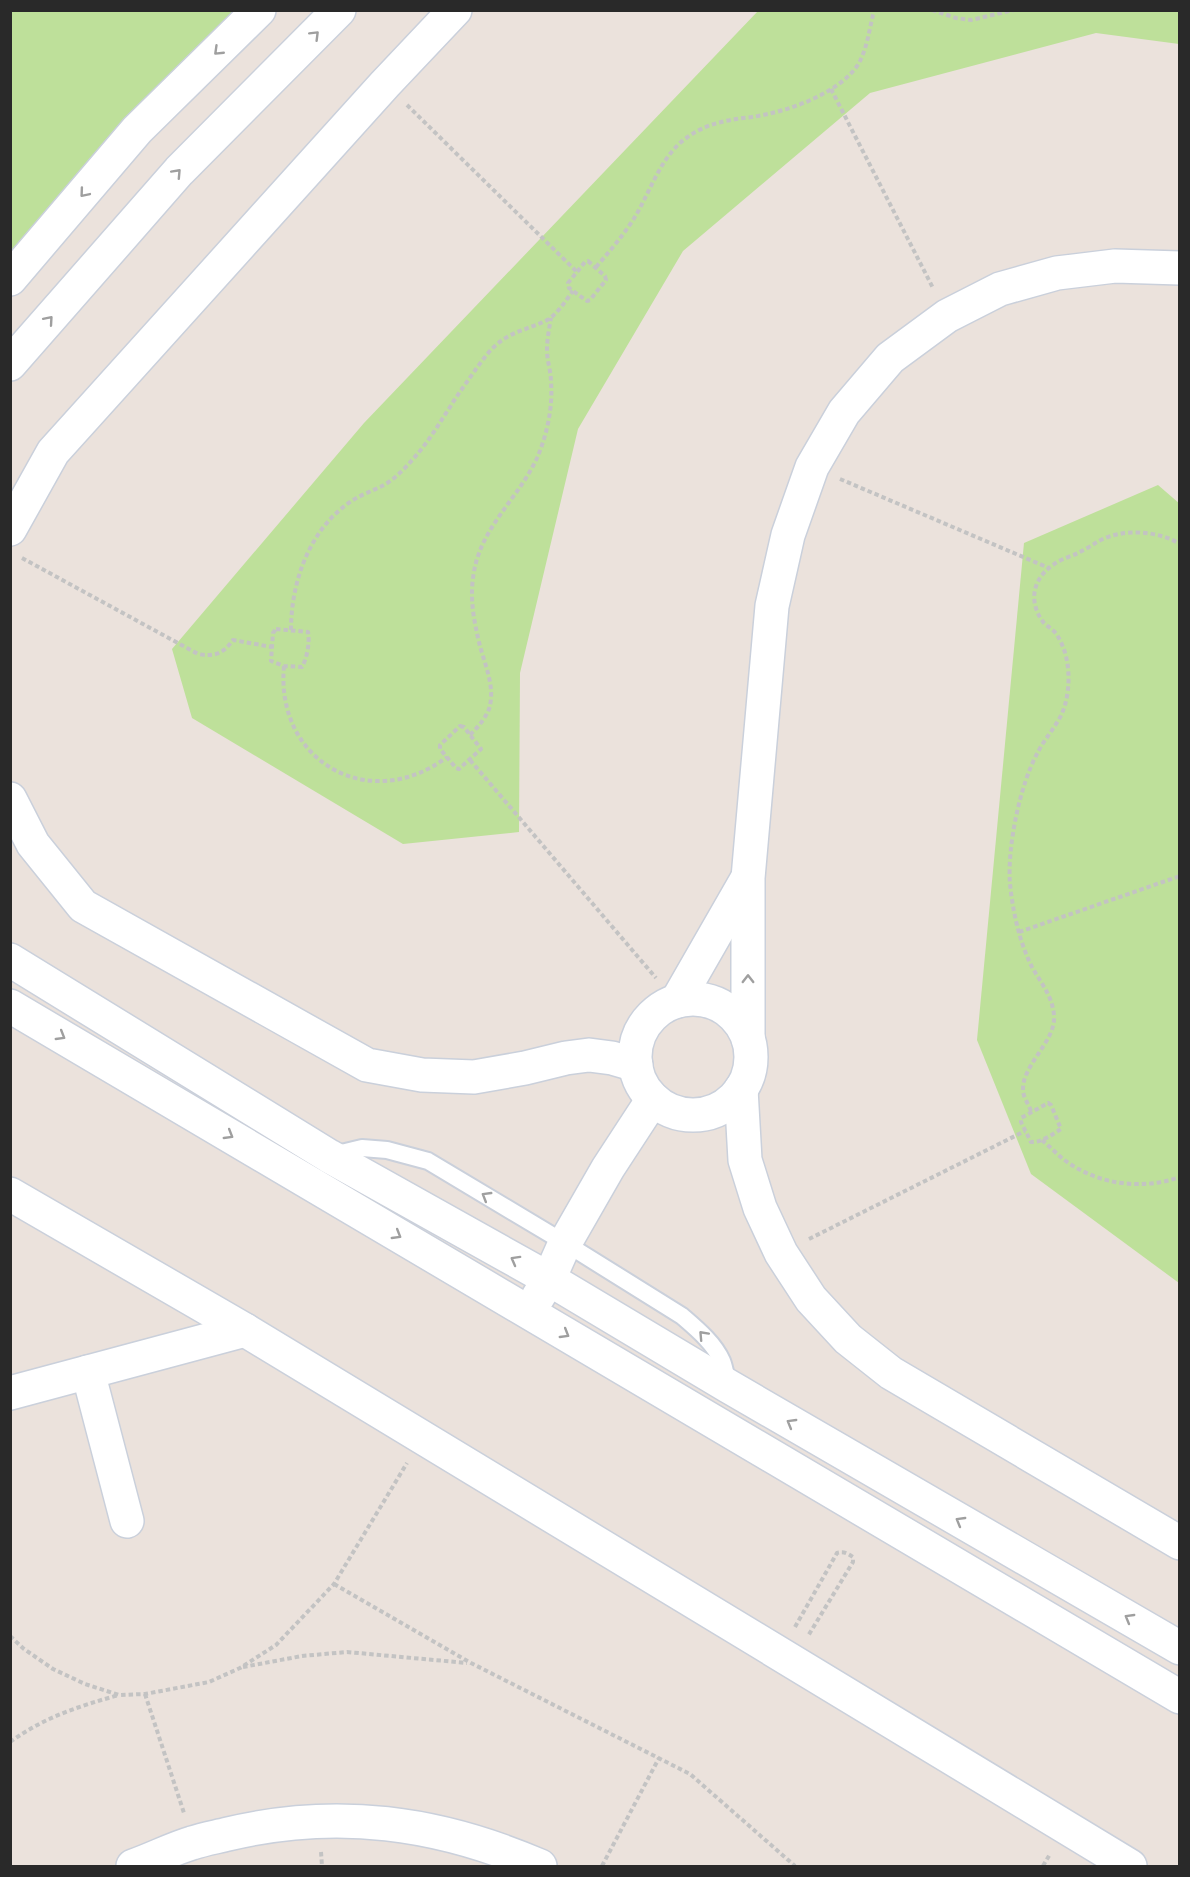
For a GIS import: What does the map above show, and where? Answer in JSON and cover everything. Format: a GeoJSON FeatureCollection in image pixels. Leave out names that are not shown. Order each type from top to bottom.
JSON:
{"type":"FeatureCollection","features":[{"type":"Feature","properties":{"kind":"street"},"geometry":{"type":"LineString","coordinates":[[10,279],[137,130],[259,10]]}},
{"type":"Feature","properties":{"kind":"street"},"geometry":{"type":"LineString","coordinates":[[10,364],[179,171],[339,10]]}},
{"type":"Feature","properties":{"kind":"street"},"geometry":{"type":"LineString","coordinates":[[16,543],[53,452],[385,84],[455,10]]}},
{"type":"Feature","properties":{"kind":"street"},"geometry":{"type":"LineString","coordinates":[[748,1038],[739,1022],[727,1010],[712,1002],[694,998],[670,1004],[650,1017],[641,1032],[636,1048],[639,1078],[653,1100],[678,1113],[693,1115],[720,1108],[732,1100],[741,1089],[748,1073],[751,1055],[748,1038],[748,878],[772,606],[788,535],[812,467],[844,412],[890,358],[947,316],[1000,290],[1057,273],[1115,266],[1179,268]]}},
{"type":"Feature","properties":{"kind":"street"},"geometry":{"type":"LineString","coordinates":[[10,799],[33,844],[83,906],[367,1065],[422,1075],[474,1077],[589,1055],[612,1058],[636,1065]]}},
{"type":"Feature","properties":{"kind":"street"},"geometry":{"type":"LineString","coordinates":[[670,1004],[748,878]]}},
{"type":"Feature","properties":{"kind":"street"},"geometry":{"type":"LineString","coordinates":[[10,960],[329,1156],[549,1279],[728,1386],[1179,1648]]}},
{"type":"Feature","properties":{"kind":"street"},"geometry":{"type":"LineString","coordinates":[[10,1006],[1179,1697]]}},
{"type":"Feature","properties":{"kind":"street"},"geometry":{"type":"LineString","coordinates":[[741,1089],[745,1160],[760,1208],[781,1253],[811,1299],[848,1339],[891,1373],[1179,1542]]}},
{"type":"Feature","properties":{"kind":"street"},"geometry":{"type":"LineString","coordinates":[[528,1312],[549,1279],[565,1243],[608,1168],[653,1100]]}},
{"type":"Feature","properties":{"kind":"street"},"geometry":{"type":"LineString","coordinates":[[10,1194],[245,1330],[1130,1866]]}},
{"type":"Feature","properties":{"kind":"street"},"geometry":{"type":"LineString","coordinates":[[10,1393],[245,1330]]}},
{"type":"Feature","properties":{"kind":"street"},"geometry":{"type":"LineString","coordinates":[[88,1372],[127,1521]]}},
{"type":"Feature","properties":{"kind":"street"},"geometry":{"type":"LineString","coordinates":[[133,1866],[193,1842],[254,1828],[317,1821],[375,1822],[431,1830],[475,1842],[540,1866]]}},
{"type":"Feature","properties":{"kind":"lane"},"geometry":{"type":"LineString","coordinates":[[329,1156],[362,1148],[387,1150],[428,1161],[682,1316],[698,1329],[711,1345],[722,1362],[728,1386]]}},
{"type":"Feature","properties":{"kind":"path"},"geometry":{"type":"LineString","coordinates":[[596,267],[632,222],[668,157],[681,143],[709,126],[739,117],[757,116],[796,106],[842,82],[858,64],[865,50],[875,10]]}},
{"type":"Feature","properties":{"kind":"path"},"geometry":{"type":"LineString","coordinates":[[932,10],[971,20],[1014,10]]}},
{"type":"Feature","properties":{"kind":"path"},"geometry":{"type":"LineString","coordinates":[[385,84],[577,272]]}},
{"type":"Feature","properties":{"kind":"path"},"geometry":{"type":"LineString","coordinates":[[831,89],[947,316]]}},
{"type":"Feature","properties":{"kind":"path"},"geometry":{"type":"LineString","coordinates":[[588,261],[605,276],[606,280],[590,300],[583,300],[569,288],[568,283],[577,272],[588,261]]}},
{"type":"Feature","properties":{"kind":"path"},"geometry":{"type":"LineString","coordinates":[[291,630],[291,607],[295,587],[306,559],[325,526],[345,505],[384,485],[408,465],[428,441],[485,356],[496,345],[514,332],[551,318],[573,291]]}},
{"type":"Feature","properties":{"kind":"path"},"geometry":{"type":"LineString","coordinates":[[470,735],[483,721],[489,707],[491,693],[471,596],[473,575],[486,537],[528,474],[537,458],[544,436],[550,414],[551,398],[547,352],[551,318]]}},
{"type":"Feature","properties":{"kind":"path"},"geometry":{"type":"LineString","coordinates":[[812,467],[1049,568]]}},
{"type":"Feature","properties":{"kind":"path"},"geometry":{"type":"LineString","coordinates":[[1032,1111],[1023,1091],[1027,1075],[1055,1019],[1052,1003],[1033,968],[1019,932],[1010,881],[1022,789],[1032,763],[1064,708],[1068,691],[1068,664],[1062,645],[1056,633],[1045,624],[1035,609],[1033,594],[1038,579],[1054,563],[1104,538],[1127,533],[1147,533],[1170,538],[1179,544]]}},
{"type":"Feature","properties":{"kind":"path"},"geometry":{"type":"LineString","coordinates":[[16,543],[198,654],[208,656],[218,654],[233,640],[272,646]]}},
{"type":"Feature","properties":{"kind":"path"},"geometry":{"type":"LineString","coordinates":[[276,629],[291,630],[308,632],[305,663],[302,667],[284,666],[271,661],[273,633],[276,629]]}},
{"type":"Feature","properties":{"kind":"path"},"geometry":{"type":"LineString","coordinates":[[284,666],[282,683],[284,700],[296,733],[319,759],[333,769],[366,781],[383,782],[417,775],[433,768],[447,757]]}},
{"type":"Feature","properties":{"kind":"path"},"geometry":{"type":"LineString","coordinates":[[460,726],[464,727],[480,749],[459,769],[447,757],[440,746],[460,726]]}},
{"type":"Feature","properties":{"kind":"path"},"geometry":{"type":"LineString","coordinates":[[470,760],[652,973],[670,1004]]}},
{"type":"Feature","properties":{"kind":"path"},"geometry":{"type":"LineString","coordinates":[[1019,932],[1179,876]]}},
{"type":"Feature","properties":{"kind":"path"},"geometry":{"type":"LineString","coordinates":[[1048,1103],[1051,1105],[1061,1129],[1035,1143],[1031,1142],[1026,1131],[1021,1118],[1048,1103]]}},
{"type":"Feature","properties":{"kind":"path"},"geometry":{"type":"LineString","coordinates":[[781,1253],[1026,1131]]}},
{"type":"Feature","properties":{"kind":"path"},"geometry":{"type":"LineString","coordinates":[[1042,1140],[1063,1159],[1082,1171],[1102,1179],[1124,1184],[1147,1184],[1179,1177]]}},
{"type":"Feature","properties":{"kind":"path"},"geometry":{"type":"LineString","coordinates":[[10,1742],[46,1720],[69,1710],[119,1695],[145,1694],[209,1682],[240,1668],[276,1645],[334,1584],[422,1438]]}},
{"type":"Feature","properties":{"kind":"path"},"geometry":{"type":"LineString","coordinates":[[837,1553],[848,1553],[853,1557],[853,1562],[786,1658],[837,1553]]}},
{"type":"Feature","properties":{"kind":"path"},"geometry":{"type":"LineString","coordinates":[[334,1584],[471,1664],[690,1774],[795,1866]]}},
{"type":"Feature","properties":{"kind":"path"},"geometry":{"type":"LineString","coordinates":[[10,1636],[53,1669],[85,1684],[119,1695]]}},
{"type":"Feature","properties":{"kind":"path"},"geometry":{"type":"LineString","coordinates":[[240,1668],[302,1656],[347,1652],[471,1664]]}},
{"type":"Feature","properties":{"kind":"path"},"geometry":{"type":"LineString","coordinates":[[145,1694],[193,1842]]}},
{"type":"Feature","properties":{"kind":"path"},"geometry":{"type":"LineString","coordinates":[[602,1866],[658,1758]]}},
{"type":"Feature","properties":{"kind":"green space"},"geometry":{"type":"Polygon","coordinates":[[[11,11],[251,11],[11,256],[11,11]]]}},
{"type":"Feature","properties":{"kind":"green space"},"geometry":{"type":"Polygon","coordinates":[[[758,11],[1179,11],[1179,44],[1096,33],[870,93],[683,251],[578,429],[520,673],[519,832],[403,844],[192,718],[172,649],[364,423],[758,11]]]}},
{"type":"Feature","properties":{"kind":"green space"},"geometry":{"type":"Polygon","coordinates":[[[1158,485],[1180,504],[1179,1283],[1031,1174],[977,1040],[1024,543],[1158,485]]]}}]}
